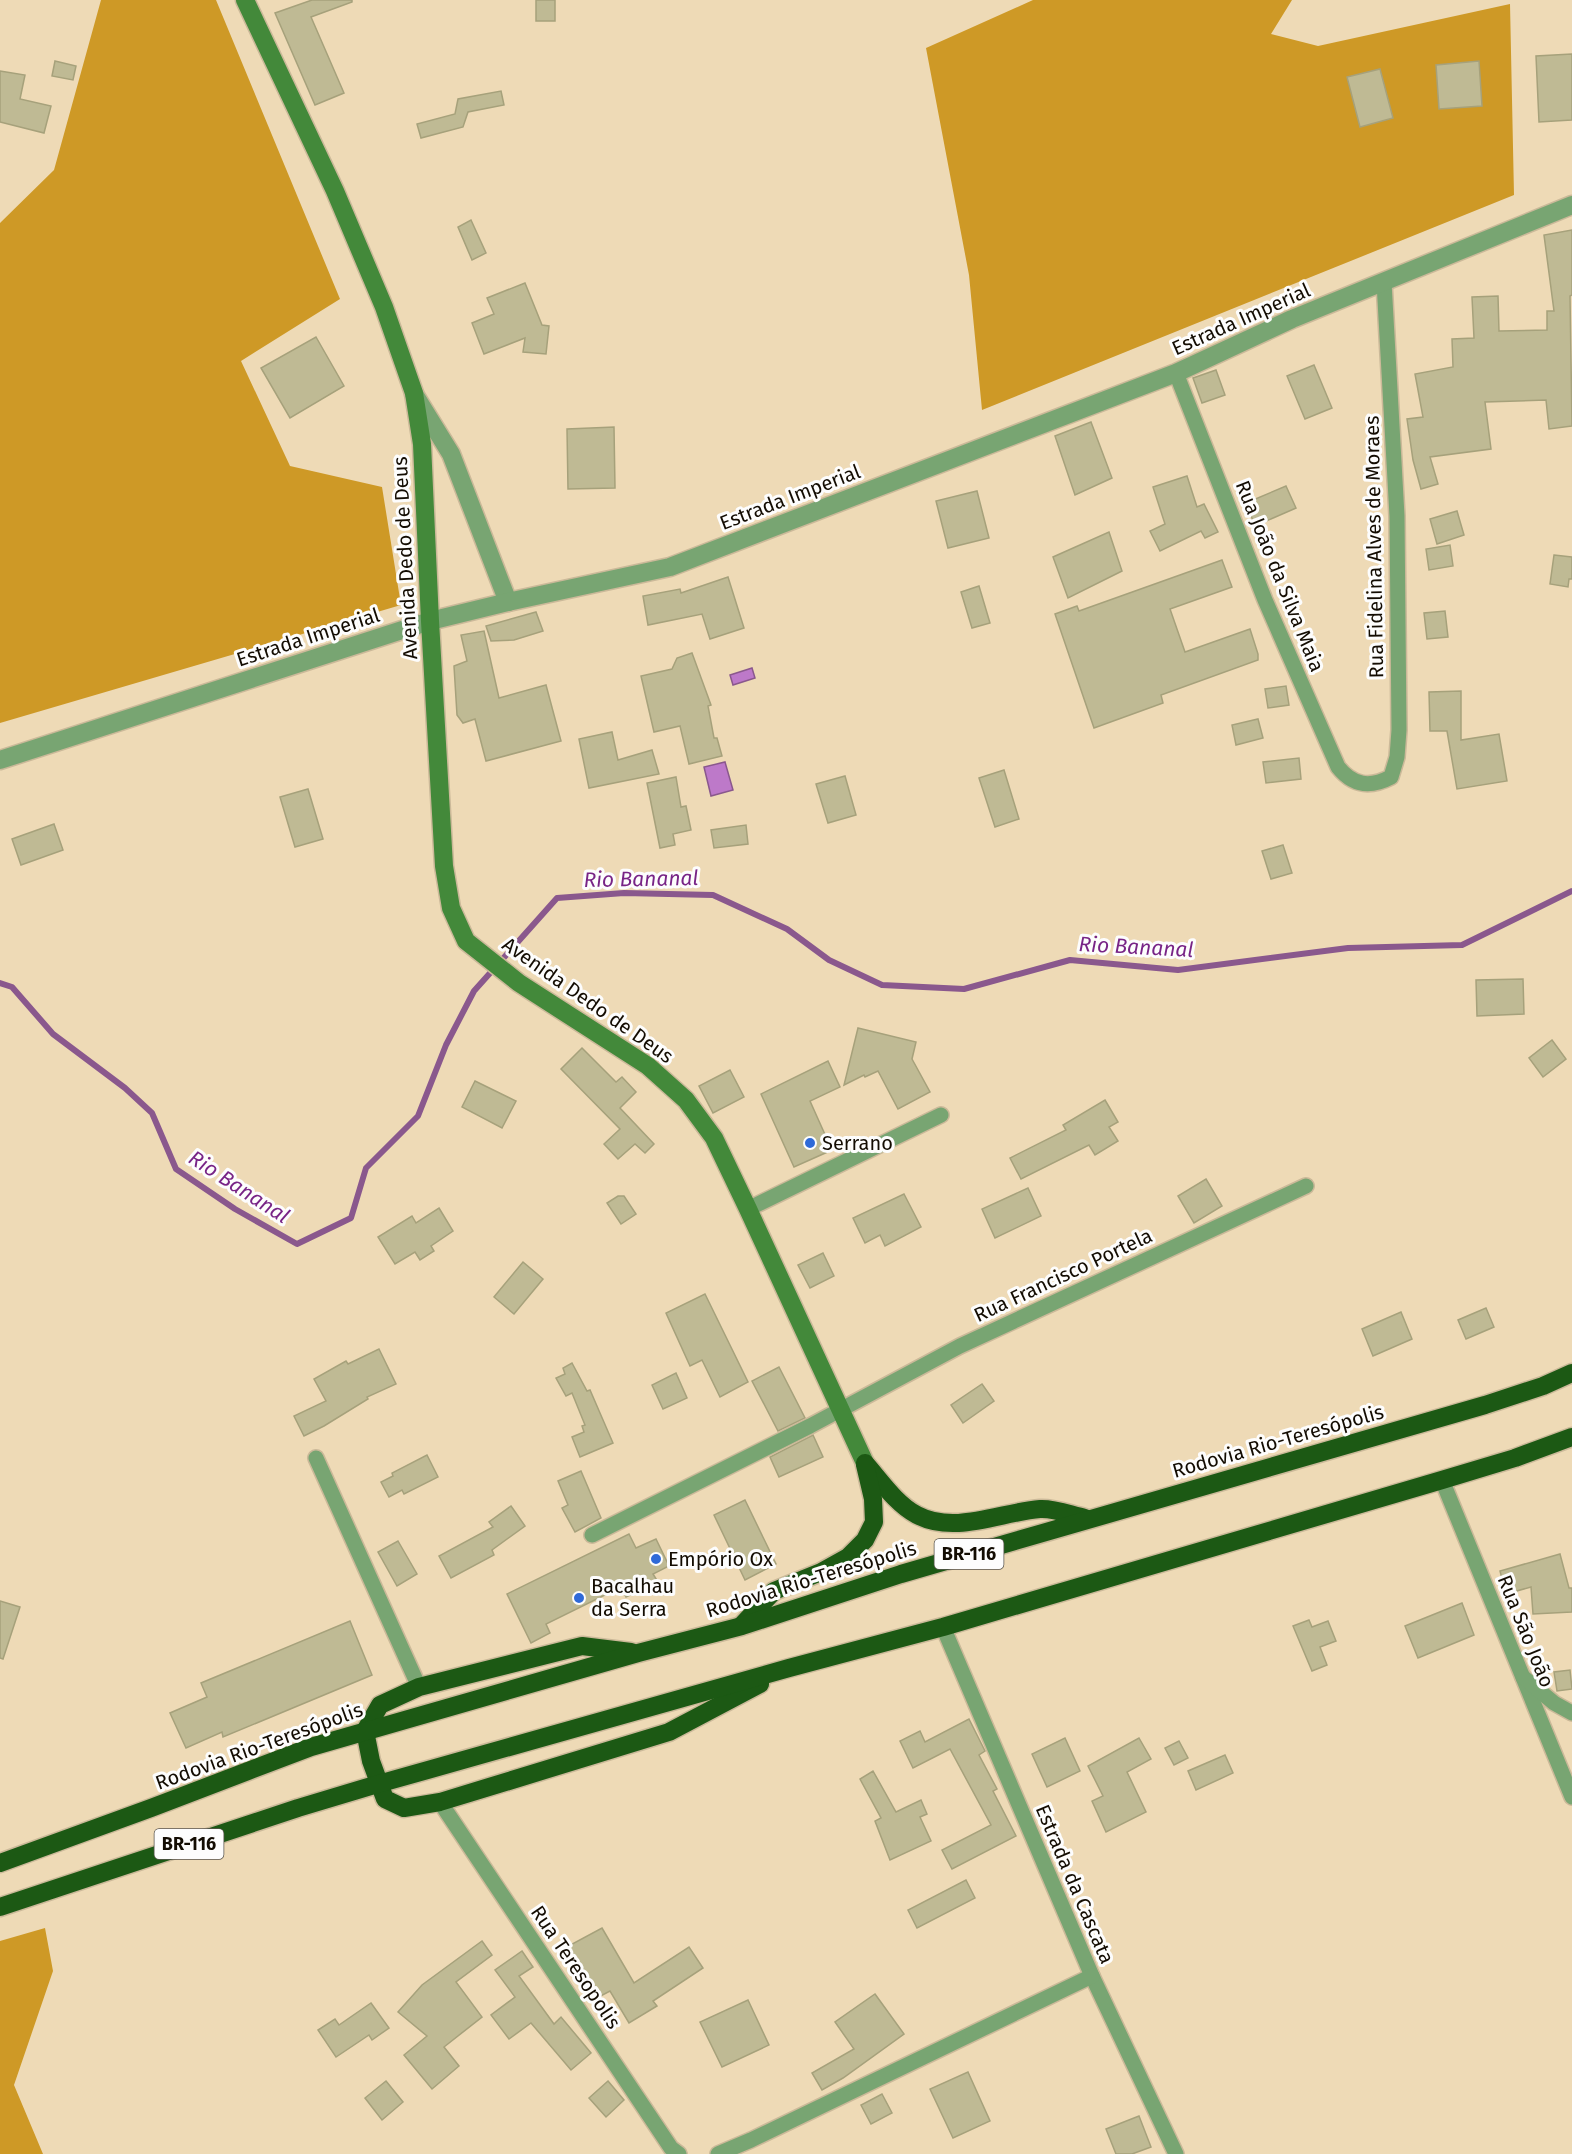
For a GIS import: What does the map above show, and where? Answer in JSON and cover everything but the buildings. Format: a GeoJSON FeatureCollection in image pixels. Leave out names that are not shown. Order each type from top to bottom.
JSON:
{"type":"FeatureCollection","features":[{"type":"Feature","properties":{"kind":"highway","name":"Rodovia Rio-Teresópolis"},"geometry":{"type":"LineString","coordinates":[[0,1863],[311,1747],[638,1653],[742,1626],[901,1574],[1485,1406],[1543,1386],[1572,1373]]}},
{"type":"Feature","properties":{"kind":"highway","name":"BR-116"},"geometry":{"type":"LineString","coordinates":[[0,1907],[298,1808],[378,1784],[943,1627],[1515,1458],[1572,1437]]}},
{"type":"Feature","properties":{"kind":"highway"},"geometry":{"type":"LineString","coordinates":[[865,1463],[898,1500],[917,1515],[938,1522],[997,1518],[1041,1509],[1090,1519]]}},
{"type":"Feature","properties":{"kind":"highway"},"geometry":{"type":"LineString","coordinates":[[742,1626],[774,1591],[821,1572],[849,1557],[865,1540],[874,1522],[873,1498],[865,1463]]}},
{"type":"Feature","properties":{"kind":"highway"},"geometry":{"type":"LineString","coordinates":[[638,1653],[582,1646],[419,1687],[380,1705],[365,1731],[371,1761],[385,1799],[404,1808],[440,1802],[669,1732],[789,1668]]}},
{"type":"Feature","properties":{"kind":"main road","name":"Avenida Dedo de Deus"},"geometry":{"type":"LineString","coordinates":[[245,0],[335,191],[384,307],[414,393],[422,444],[444,866],[451,908],[466,941],[519,983],[648,1066],[686,1100],[714,1138],[865,1463]]}},
{"type":"Feature","properties":{"kind":"street","name":"Estrada Imperial"},"geometry":{"type":"LineString","coordinates":[[0,760],[430,621],[669,567],[1176,373],[1293,319],[1572,205]]}},
{"type":"Feature","properties":{"kind":"street","name":"Rua Fidelina Alves de Moraes"},"geometry":{"type":"LineString","coordinates":[[1359,783],[1379,783],[1391,777],[1397,757],[1399,730],[1397,516],[1384,282]]}},
{"type":"Feature","properties":{"kind":"street","name":"Rua João da Silva Maia"},"geometry":{"type":"LineString","coordinates":[[1176,373],[1265,600],[1333,758],[1346,778],[1359,783]]}},
{"type":"Feature","properties":{"kind":"street","name":"Avenida Dedo de Deus"},"geometry":{"type":"LineString","coordinates":[[414,393],[451,454],[508,602]]}},
{"type":"Feature","properties":{"kind":"street"},"geometry":{"type":"LineString","coordinates":[[748,1209],[941,1115]]}},
{"type":"Feature","properties":{"kind":"street","name":"Rua Francisco Portela"},"geometry":{"type":"LineString","coordinates":[[592,1535],[810,1426],[960,1346],[1306,1186]]}},
{"type":"Feature","properties":{"kind":"street"},"geometry":{"type":"LineString","coordinates":[[316,1458],[419,1687]]}},
{"type":"Feature","properties":{"kind":"street","name":"Rua São João"},"geometry":{"type":"LineString","coordinates":[[1442,1480],[1572,1797]]}},
{"type":"Feature","properties":{"kind":"street","name":"Estrada da Cascata"},"geometry":{"type":"LineString","coordinates":[[943,1627],[1092,1976],[1176,2154]]}},
{"type":"Feature","properties":{"kind":"street"},"geometry":{"type":"LineString","coordinates":[[1521,1676],[1554,1703],[1572,1713]]}},
{"type":"Feature","properties":{"kind":"street","name":"Rua Teresopolis"},"geometry":{"type":"LineString","coordinates":[[440,1802],[671,2148],[679,2154]]}},
{"type":"Feature","properties":{"kind":"street"},"geometry":{"type":"LineString","coordinates":[[718,2154],[752,2140],[1092,1976]]}},
{"type":"Feature","properties":{"kind":"shaded area"},"geometry":{"type":"Polygon","coordinates":[[[101,0],[216,0],[340,299],[241,361],[290,466],[382,487],[401,605],[0,723],[0,223],[54,170],[101,0]]]}},
{"type":"Feature","properties":{"kind":"shaded area"},"geometry":{"type":"Polygon","coordinates":[[[1033,0],[1292,0],[1271,34],[1318,46],[1510,4],[1514,195],[982,410],[969,275],[926,48],[1033,0]]]}},
{"type":"Feature","properties":{"kind":"shaded area"},"geometry":{"type":"Polygon","coordinates":[[[752,668],[755,678],[733,685],[730,675],[752,668]]]}},
{"type":"Feature","properties":{"kind":"shaded area"},"geometry":{"type":"Polygon","coordinates":[[[725,762],[733,790],[711,796],[704,767],[725,762]]]}},
{"type":"Feature","properties":{"kind":"shaded area"},"geometry":{"type":"Polygon","coordinates":[[[45,1928],[53,1971],[14,2085],[43,2154],[0,2154],[0,1941],[45,1928]]]}},
{"type":"Feature","properties":{"kind":"waterway","name":"Rio Bananal"},"geometry":{"type":"LineString","coordinates":[[0,983],[12,987],[53,1034],[125,1088],[152,1113],[176,1169],[235,1209],[297,1244],[351,1218],[366,1168],[418,1116],[446,1045],[474,991],[557,898],[624,893],[713,895],[787,929],[829,960],[882,985],[964,989],[1070,960],[1178,970],[1348,948],[1462,945],[1572,891]]}},
{"type":"Feature","properties":{"kind":"place","name":"Serrano"},"geometry":{"type":"Point","coordinates":[810,1143]}},
{"type":"Feature","properties":{"kind":"place","name":"Empório Ox"},"geometry":{"type":"Point","coordinates":[656,1559]}},
{"type":"Feature","properties":{"kind":"place","name":"Bacalhau da Serra"},"geometry":{"type":"Point","coordinates":[579,1598]}}]}
